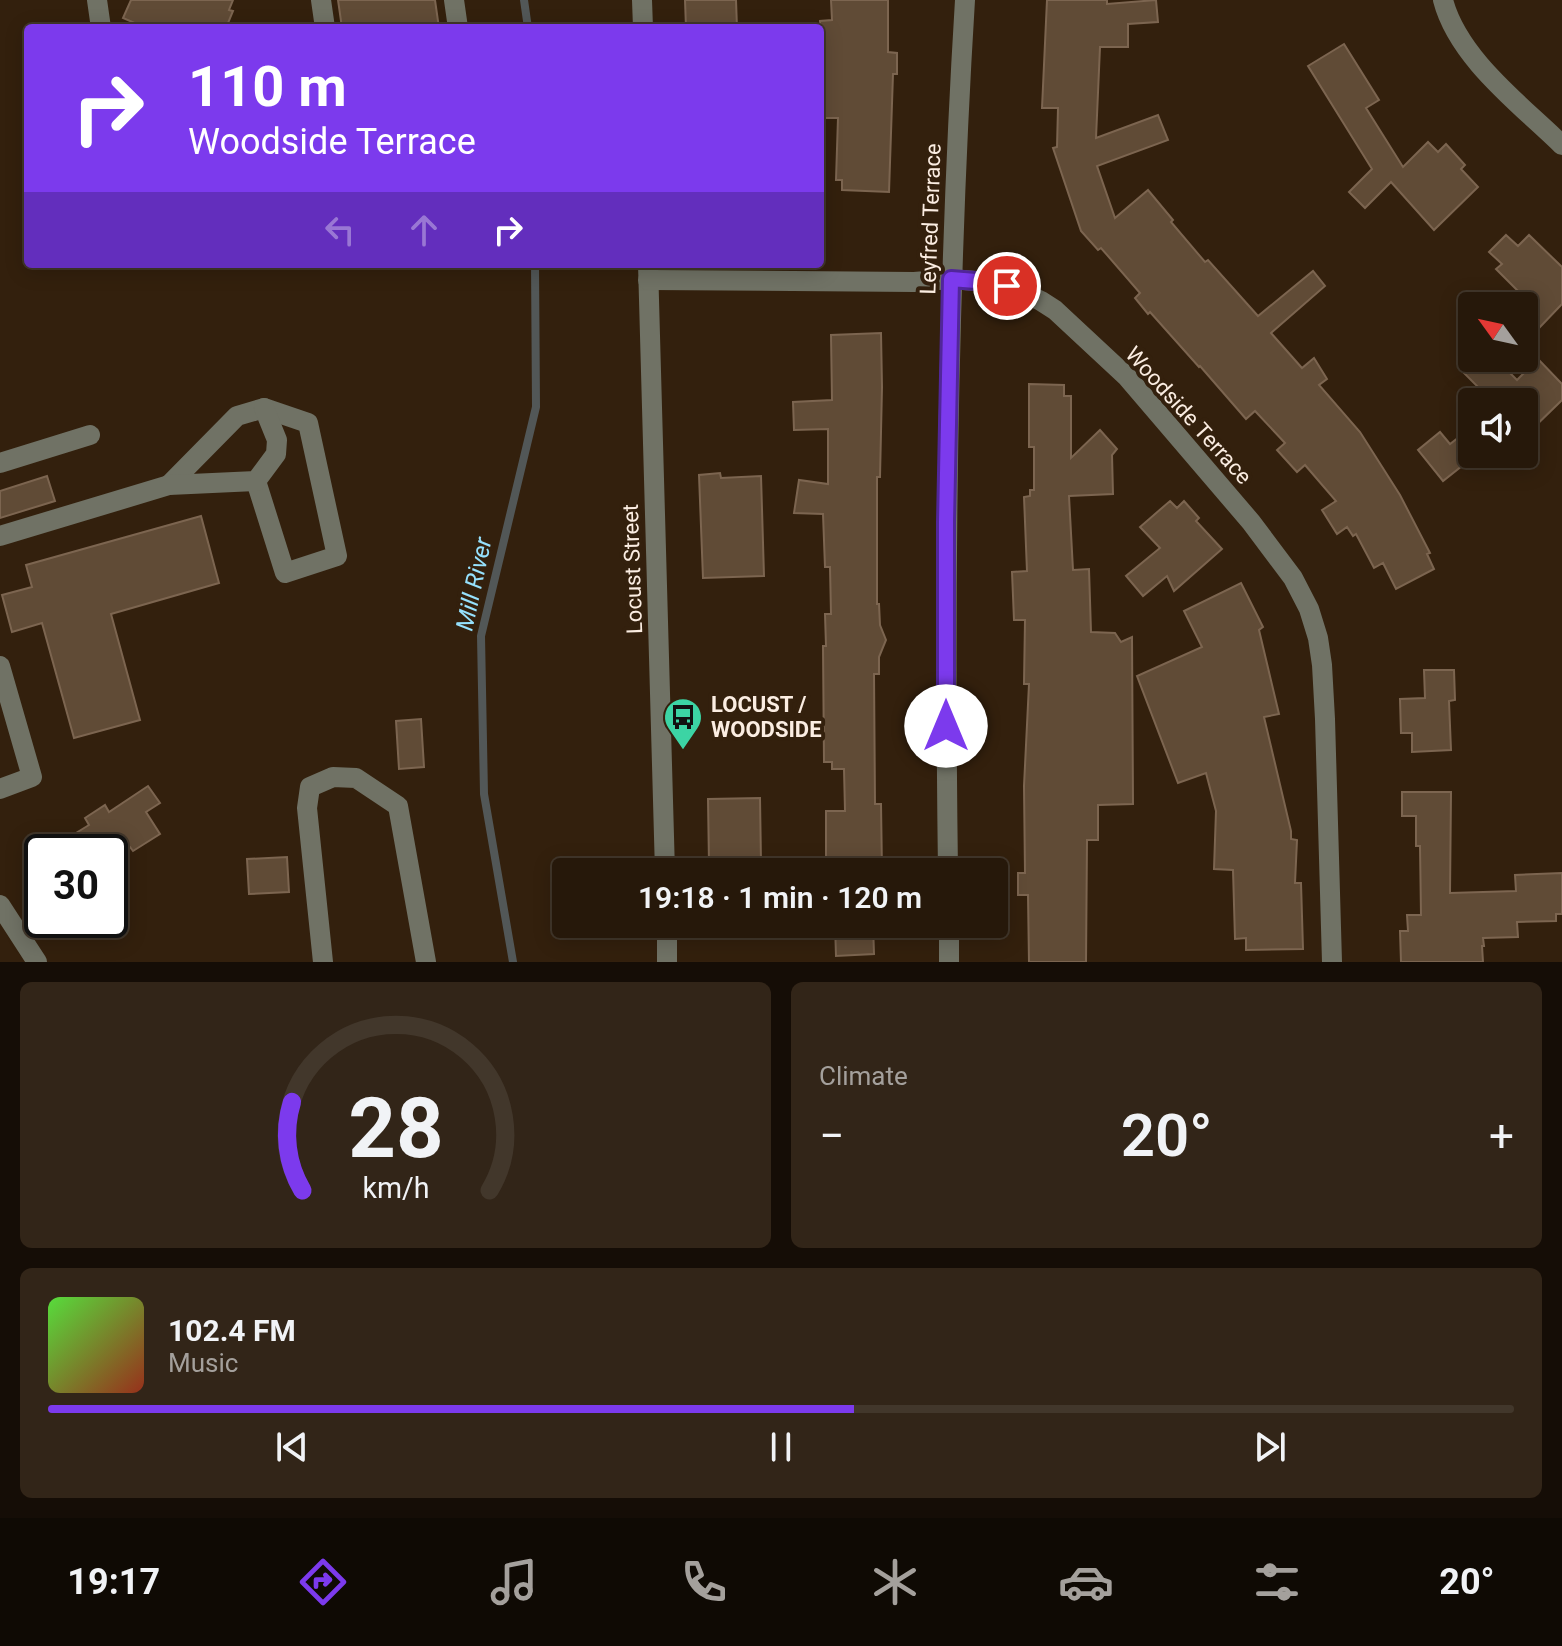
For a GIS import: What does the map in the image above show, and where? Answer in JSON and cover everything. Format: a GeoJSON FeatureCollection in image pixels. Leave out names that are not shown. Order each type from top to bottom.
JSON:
{"type":"FeatureCollection","features":[{"type":"Feature","properties":{"kind":"street"},"geometry":{"type":"LineString","coordinates":[[97,0],[100,24]]}},
{"type":"Feature","properties":{"kind":"street"},"geometry":{"type":"LineString","coordinates":[[321,0],[324,24]]}},
{"type":"Feature","properties":{"kind":"street"},"geometry":{"type":"LineString","coordinates":[[454,0],[457,24]]}},
{"type":"Feature","properties":{"kind":"street"},"geometry":{"type":"LineString","coordinates":[[642,0],[643,24]]}},
{"type":"Feature","properties":{"kind":"street","name":"Leyfred Terrace"},"geometry":{"type":"LineString","coordinates":[[948,858],[946,522],[951,279],[965,0]]}},
{"type":"Feature","properties":{"kind":"street"},"geometry":{"type":"LineString","coordinates":[[1445,1],[1458,37],[1474,59],[1562,145]]}},
{"type":"Feature","properties":{"kind":"street","name":"Woodside Terrace"},"geometry":{"type":"LineString","coordinates":[[648,272],[988,282],[1018,290],[1041,301],[1127,377],[1261,534],[1299,588],[1314,624],[1322,665],[1325,719],[1332,962]]}},
{"type":"Feature","properties":{"kind":"street","name":"Locust Street"},"geometry":{"type":"LineString","coordinates":[[648,272],[665,858]]}},
{"type":"Feature","properties":{"kind":"street"},"geometry":{"type":"LineString","coordinates":[[256,481],[276,454],[277,440],[264,408]]}},
{"type":"Feature","properties":{"kind":"street"},"geometry":{"type":"LineString","coordinates":[[169,485],[237,416],[264,408],[308,423],[337,556],[285,573],[256,481]]}},
{"type":"Feature","properties":{"kind":"street"},"geometry":{"type":"LineString","coordinates":[[0,463],[90,435]]}},
{"type":"Feature","properties":{"kind":"street"},"geometry":{"type":"LineString","coordinates":[[0,536],[169,485],[256,481]]}},
{"type":"Feature","properties":{"kind":"street"},"geometry":{"type":"LineString","coordinates":[[0,666],[32,777],[0,789]]}},
{"type":"Feature","properties":{"kind":"street"},"geometry":{"type":"LineString","coordinates":[[323,962],[307,808],[310,787],[333,777],[356,778],[398,806],[426,962]]}},
{"type":"Feature","properties":{"kind":"street"},"geometry":{"type":"LineString","coordinates":[[0,905],[37,962]]}},
{"type":"Feature","properties":{"kind":"street"},"geometry":{"type":"LineString","coordinates":[[667,938],[667,962]]}},
{"type":"Feature","properties":{"kind":"street"},"geometry":{"type":"LineString","coordinates":[[949,938],[949,962]]}},
{"type":"Feature","properties":{"kind":"building"},"geometry":{"type":"Polygon","coordinates":[[[131,0],[233,0],[228,24],[137,24],[123,18],[131,0]]]}},
{"type":"Feature","properties":{"kind":"building"},"geometry":{"type":"Polygon","coordinates":[[[338,0],[435,0],[438,24],[341,24],[338,0]]]}},
{"type":"Feature","properties":{"kind":"building"},"geometry":{"type":"Polygon","coordinates":[[[685,0],[736,0],[737,24],[686,24],[685,0]]]}},
{"type":"Feature","properties":{"kind":"building"},"geometry":{"type":"Polygon","coordinates":[[[831,0],[888,0],[888,52],[897,53],[897,74],[893,74],[889,192],[842,190],[842,180],[836,180],[838,118],[824,118],[824,24],[820,24],[820,21],[832,20],[831,0]]]}},
{"type":"Feature","properties":{"kind":"building"},"geometry":{"type":"Polygon","coordinates":[[[1047,0],[1107,0],[1107,4],[1156,0],[1158,22],[1128,24],[1128,47],[1100,47],[1096,138],[1158,115],[1168,140],[1097,166],[1115,218],[1148,190],[1205,262],[1208,260],[1258,316],[1313,271],[1325,286],[1271,333],[1302,368],[1314,358],[1327,379],[1319,385],[1360,432],[1400,495],[1430,553],[1427,554],[1434,569],[1396,589],[1383,563],[1374,568],[1356,534],[1353,536],[1347,527],[1337,534],[1322,510],[1336,501],[1305,465],[1297,472],[1277,450],[1285,443],[1255,411],[1246,419],[1150,312],[1148,314],[1135,298],[1140,293],[1101,248],[1098,250],[1081,231],[1053,148],[1057,147],[1058,108],[1042,108],[1047,0]]]}},
{"type":"Feature","properties":{"kind":"building"},"geometry":{"type":"Polygon","coordinates":[[[1344,44],[1379,100],[1366,108],[1403,167],[1428,142],[1438,152],[1446,144],[1465,165],[1461,169],[1478,187],[1434,230],[1391,182],[1365,208],[1349,192],[1372,169],[1308,66],[1344,44]]]}},
{"type":"Feature","properties":{"kind":"building"},"geometry":{"type":"Polygon","coordinates":[[[1506,235],[1518,246],[1529,235],[1562,267],[1562,304],[1540,327],[1538,292],[1519,292],[1496,269],[1502,264],[1489,252],[1506,235]]]}},
{"type":"Feature","properties":{"kind":"building"},"geometry":{"type":"Polygon","coordinates":[[[881,333],[877,604],[886,640],[879,657],[879,674],[874,674],[875,804],[881,804],[882,858],[826,858],[826,811],[845,811],[844,769],[832,769],[832,762],[824,762],[823,646],[826,646],[825,614],[831,614],[830,567],[825,567],[823,514],[794,513],[799,480],[828,484],[828,429],[794,430],[793,402],[832,400],[831,335],[881,333]]]}},
{"type":"Feature","properties":{"kind":"building"},"geometry":{"type":"Polygon","coordinates":[[[1538,359],[1562,384],[1562,400],[1538,423],[1538,388],[1479,388],[1463,372],[1509,372],[1517,380],[1525,372],[1538,372],[1538,359]]]}},
{"type":"Feature","properties":{"kind":"building"},"geometry":{"type":"Polygon","coordinates":[[[1029,384],[1064,385],[1064,396],[1071,396],[1071,458],[1100,430],[1117,449],[1112,455],[1113,494],[1069,496],[1073,570],[1089,569],[1091,632],[1115,633],[1121,642],[1132,637],[1133,804],[1098,805],[1098,840],[1087,840],[1086,962],[1029,962],[1028,895],[1018,895],[1018,873],[1025,873],[1024,786],[1029,684],[1024,684],[1025,620],[1014,620],[1012,572],[1027,571],[1024,497],[1030,496],[1030,490],[1034,490],[1034,447],[1029,447],[1029,384]]]}},
{"type":"Feature","properties":{"kind":"building"},"geometry":{"type":"Polygon","coordinates":[[[1440,432],[1450,444],[1458,438],[1459,468],[1443,481],[1418,450],[1440,432]]]}},
{"type":"Feature","properties":{"kind":"building"},"geometry":{"type":"Polygon","coordinates":[[[720,473],[721,478],[761,476],[764,576],[703,578],[699,475],[720,473]]]}},
{"type":"Feature","properties":{"kind":"building"},"geometry":{"type":"Polygon","coordinates":[[[47,476],[55,501],[0,518],[0,491],[47,476]]]}},
{"type":"Feature","properties":{"kind":"building"},"geometry":{"type":"Polygon","coordinates":[[[1170,501],[1177,508],[1184,501],[1199,518],[1196,521],[1222,549],[1174,591],[1167,576],[1143,596],[1126,576],[1160,548],[1140,527],[1170,501]]]}},
{"type":"Feature","properties":{"kind":"building"},"geometry":{"type":"Polygon","coordinates":[[[201,516],[219,583],[111,614],[140,720],[74,738],[42,623],[12,632],[2,595],[32,587],[26,565],[201,516]]]}},
{"type":"Feature","properties":{"kind":"building"},"geometry":{"type":"Polygon","coordinates":[[[1241,583],[1263,627],[1259,630],[1279,714],[1264,717],[1291,839],[1297,840],[1295,883],[1301,883],[1303,949],[1246,950],[1246,938],[1235,939],[1233,870],[1214,869],[1216,811],[1206,773],[1178,783],[1137,676],[1202,647],[1184,611],[1241,583]]]}},
{"type":"Feature","properties":{"kind":"building"},"geometry":{"type":"Polygon","coordinates":[[[1424,670],[1454,670],[1455,700],[1449,701],[1451,750],[1412,752],[1412,733],[1401,733],[1400,699],[1425,698],[1424,670]]]}},
{"type":"Feature","properties":{"kind":"building"},"geometry":{"type":"Polygon","coordinates":[[[421,719],[424,767],[399,769],[396,721],[421,719]]]}},
{"type":"Feature","properties":{"kind":"building"},"geometry":{"type":"Polygon","coordinates":[[[148,786],[160,803],[146,812],[160,834],[133,851],[128,848],[128,834],[76,833],[89,825],[85,818],[105,805],[109,812],[148,786]]]}},
{"type":"Feature","properties":{"kind":"building"},"geometry":{"type":"Polygon","coordinates":[[[1402,792],[1451,792],[1450,893],[1516,891],[1515,875],[1562,873],[1562,914],[1556,914],[1556,921],[1517,922],[1518,937],[1483,938],[1483,962],[1401,962],[1400,931],[1408,931],[1407,915],[1421,915],[1420,846],[1416,846],[1416,816],[1402,816],[1402,792]]]}},
{"type":"Feature","properties":{"kind":"building"},"geometry":{"type":"Polygon","coordinates":[[[760,798],[761,858],[709,858],[708,799],[760,798]]]}},
{"type":"Feature","properties":{"kind":"building"},"geometry":{"type":"Polygon","coordinates":[[[287,857],[289,892],[249,894],[247,859],[287,857]]]}},
{"type":"Feature","properties":{"kind":"building"},"geometry":{"type":"Polygon","coordinates":[[[835,938],[873,938],[874,954],[836,956],[835,938]]]}},
{"type":"Feature","properties":{"kind":"waterway","name":"Mill River"},"geometry":{"type":"LineString","coordinates":[[524,0],[527,24]]}},
{"type":"Feature","properties":{"kind":"waterway","name":"Mill River"},"geometry":{"type":"LineString","coordinates":[[513,962],[484,794],[481,636],[536,407],[535,268]]}},
{"type":"Feature","properties":{"kind":"place","name":"LOCUST / WOODSIDE"},"geometry":{"type":"Point","coordinates":[683,751]}},
{"type":"Feature","properties":{"kind":"route"},"geometry":{"type":"LineString","coordinates":[[946,726],[951,279],[1007,286]]}}]}
